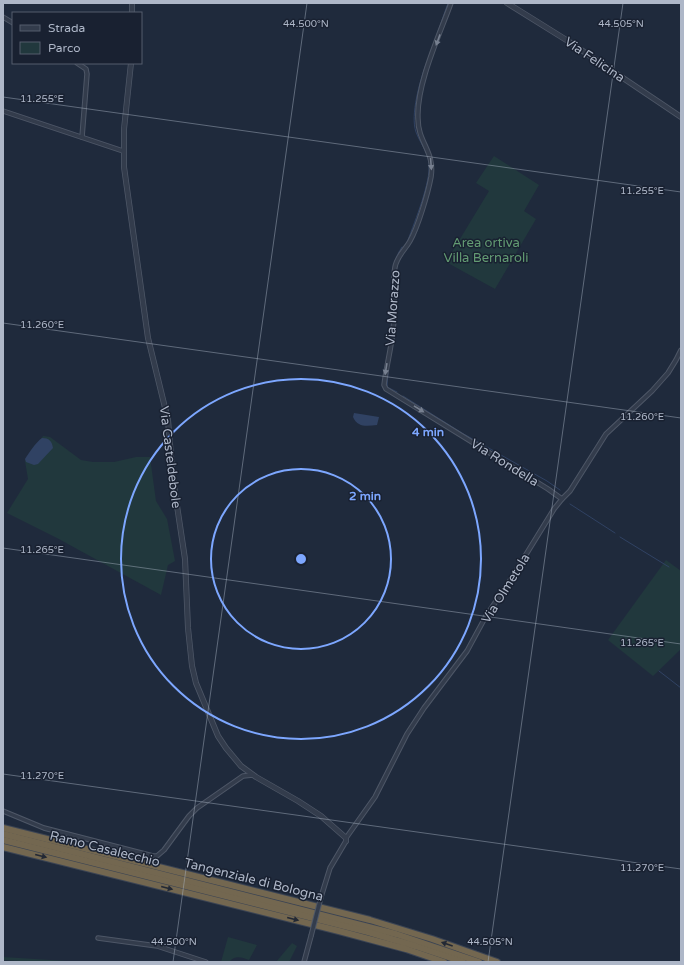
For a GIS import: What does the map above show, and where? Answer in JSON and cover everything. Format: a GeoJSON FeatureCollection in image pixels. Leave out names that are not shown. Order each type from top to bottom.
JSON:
{"type":"FeatureCollection","features":[{"type":"Feature","properties":{"kind":"highway","name":"Tangenziale di Bologna"},"geometry":{"type":"LineString","coordinates":[[3,828],[370,920],[432,938],[497,962]]}},
{"type":"Feature","properties":{"kind":"highway","name":"Ramo Casalecchio"},"geometry":{"type":"LineString","coordinates":[[3,834],[396,934],[479,962]]}},
{"type":"Feature","properties":{"kind":"highway","name":"Ramo Casalecchio"},"geometry":{"type":"LineString","coordinates":[[3,840],[368,932],[463,962]]}},
{"type":"Feature","properties":{"kind":"highway"},"geometry":{"type":"LineString","coordinates":[[3,847],[339,931],[406,949],[444,962]]}},
{"type":"Feature","properties":{"kind":"street","name":"Via Morazzo"},"geometry":{"type":"LineString","coordinates":[[386,389],[384,384],[394,315],[395,266],[399,255],[410,241],[417,224],[429,188],[431,177],[432,162],[418,127],[417,117],[421,87],[451,3]]}},
{"type":"Feature","properties":{"kind":"street","name":"Via Felicina"},"geometry":{"type":"LineString","coordinates":[[507,3],[568,41],[681,117]]}},
{"type":"Feature","properties":{"kind":"street"},"geometry":{"type":"LineString","coordinates":[[3,16],[12,22]]}},
{"type":"Feature","properties":{"kind":"street"},"geometry":{"type":"LineString","coordinates":[[78,64],[86,69],[88,74],[82,137]]}},
{"type":"Feature","properties":{"kind":"street","name":"Via Casteldebole"},"geometry":{"type":"LineString","coordinates":[[131,64],[124,151],[127,189],[146,330],[168,420],[173,478],[185,559],[188,628],[192,666],[199,693],[218,736],[226,748],[244,768],[321,816],[346,840]]}},
{"type":"Feature","properties":{"kind":"street"},"geometry":{"type":"LineString","coordinates":[[3,111],[124,151]]}},
{"type":"Feature","properties":{"kind":"street","name":"Via Olmetola"},"geometry":{"type":"LineString","coordinates":[[346,840],[375,797],[404,741],[424,708],[467,651],[486,616],[562,498],[570,490],[606,434],[668,373],[681,350]]}},
{"type":"Feature","properties":{"kind":"street","name":"Via Rondella"},"geometry":{"type":"LineString","coordinates":[[386,389],[562,498]]}},
{"type":"Feature","properties":{"kind":"street"},"geometry":{"type":"LineString","coordinates":[[243,776],[244,768]]}},
{"type":"Feature","properties":{"kind":"street"},"geometry":{"type":"LineString","coordinates":[[3,811],[44,828],[158,856],[197,808],[243,776],[253,775]]}},
{"type":"Feature","properties":{"kind":"street"},"geometry":{"type":"LineString","coordinates":[[304,962],[330,868],[346,840]]}},
{"type":"Feature","properties":{"kind":"street"},"geometry":{"type":"LineString","coordinates":[[98,938],[157,946],[206,962]]}},
{"type":"Feature","properties":{"kind":"green space","name":"Area ortiva Villa Bernaroli"},"geometry":{"type":"Polygon","coordinates":[[[494,156],[539,185],[524,211],[536,219],[495,289],[446,262],[489,191],[476,183],[494,156]]]}},
{"type":"Feature","properties":{"kind":"green space"},"geometry":{"type":"Polygon","coordinates":[[[43,436],[50,437],[81,460],[93,462],[114,462],[136,457],[150,457],[156,501],[167,519],[175,561],[168,565],[161,595],[57,538],[7,513],[28,479],[25,461],[43,436]]]}},
{"type":"Feature","properties":{"kind":"green space"},"geometry":{"type":"Polygon","coordinates":[[[666,560],[681,571],[681,649],[653,676],[608,640],[666,560]]]}},
{"type":"Feature","properties":{"kind":"green space"},"geometry":{"type":"Polygon","coordinates":[[[228,937],[257,945],[249,960],[238,957],[229,962],[221,962],[228,937]]]}},
{"type":"Feature","properties":{"kind":"green space"},"geometry":{"type":"Polygon","coordinates":[[[292,943],[297,946],[289,962],[276,962],[292,943]]]}},
{"type":"Feature","properties":{"kind":"green space"},"geometry":{"type":"Polygon","coordinates":[[[3,957],[83,962],[3,960],[3,957]]]}},
{"type":"Feature","properties":{"kind":"water"},"geometry":{"type":"Polygon","coordinates":[[[354,413],[379,417],[377,425],[360,425],[353,417],[354,413]]]}},
{"type":"Feature","properties":{"kind":"water"},"geometry":{"type":"Polygon","coordinates":[[[42,438],[50,440],[53,448],[38,464],[34,465],[26,462],[25,459],[42,438]]]}},
{"type":"Feature","properties":{"kind":"waterway"},"geometry":{"type":"LineString","coordinates":[[435,40],[448,3]]}},
{"type":"Feature","properties":{"kind":"waterway"},"geometry":{"type":"LineString","coordinates":[[408,240],[422,202],[429,171],[426,151],[414,125],[415,107],[426,64]]}},
{"type":"Feature","properties":{"kind":"waterway"},"geometry":{"type":"LineString","coordinates":[[390,341],[393,270],[402,247]]}},
{"type":"Feature","properties":{"kind":"waterway"},"geometry":{"type":"LineString","coordinates":[[388,373],[387,387],[397,392]]}},
{"type":"Feature","properties":{"kind":"waterway"},"geometry":{"type":"LineString","coordinates":[[403,396],[462,433],[547,481],[560,490]]}},
{"type":"Feature","properties":{"kind":"waterway"},"geometry":{"type":"LineString","coordinates":[[570,504],[615,533]]}},
{"type":"Feature","properties":{"kind":"waterway"},"geometry":{"type":"LineString","coordinates":[[620,537],[669,567]]}},
{"type":"Feature","properties":{"kind":"waterway"},"geometry":{"type":"LineString","coordinates":[[659,671],[681,688]]}}]}
